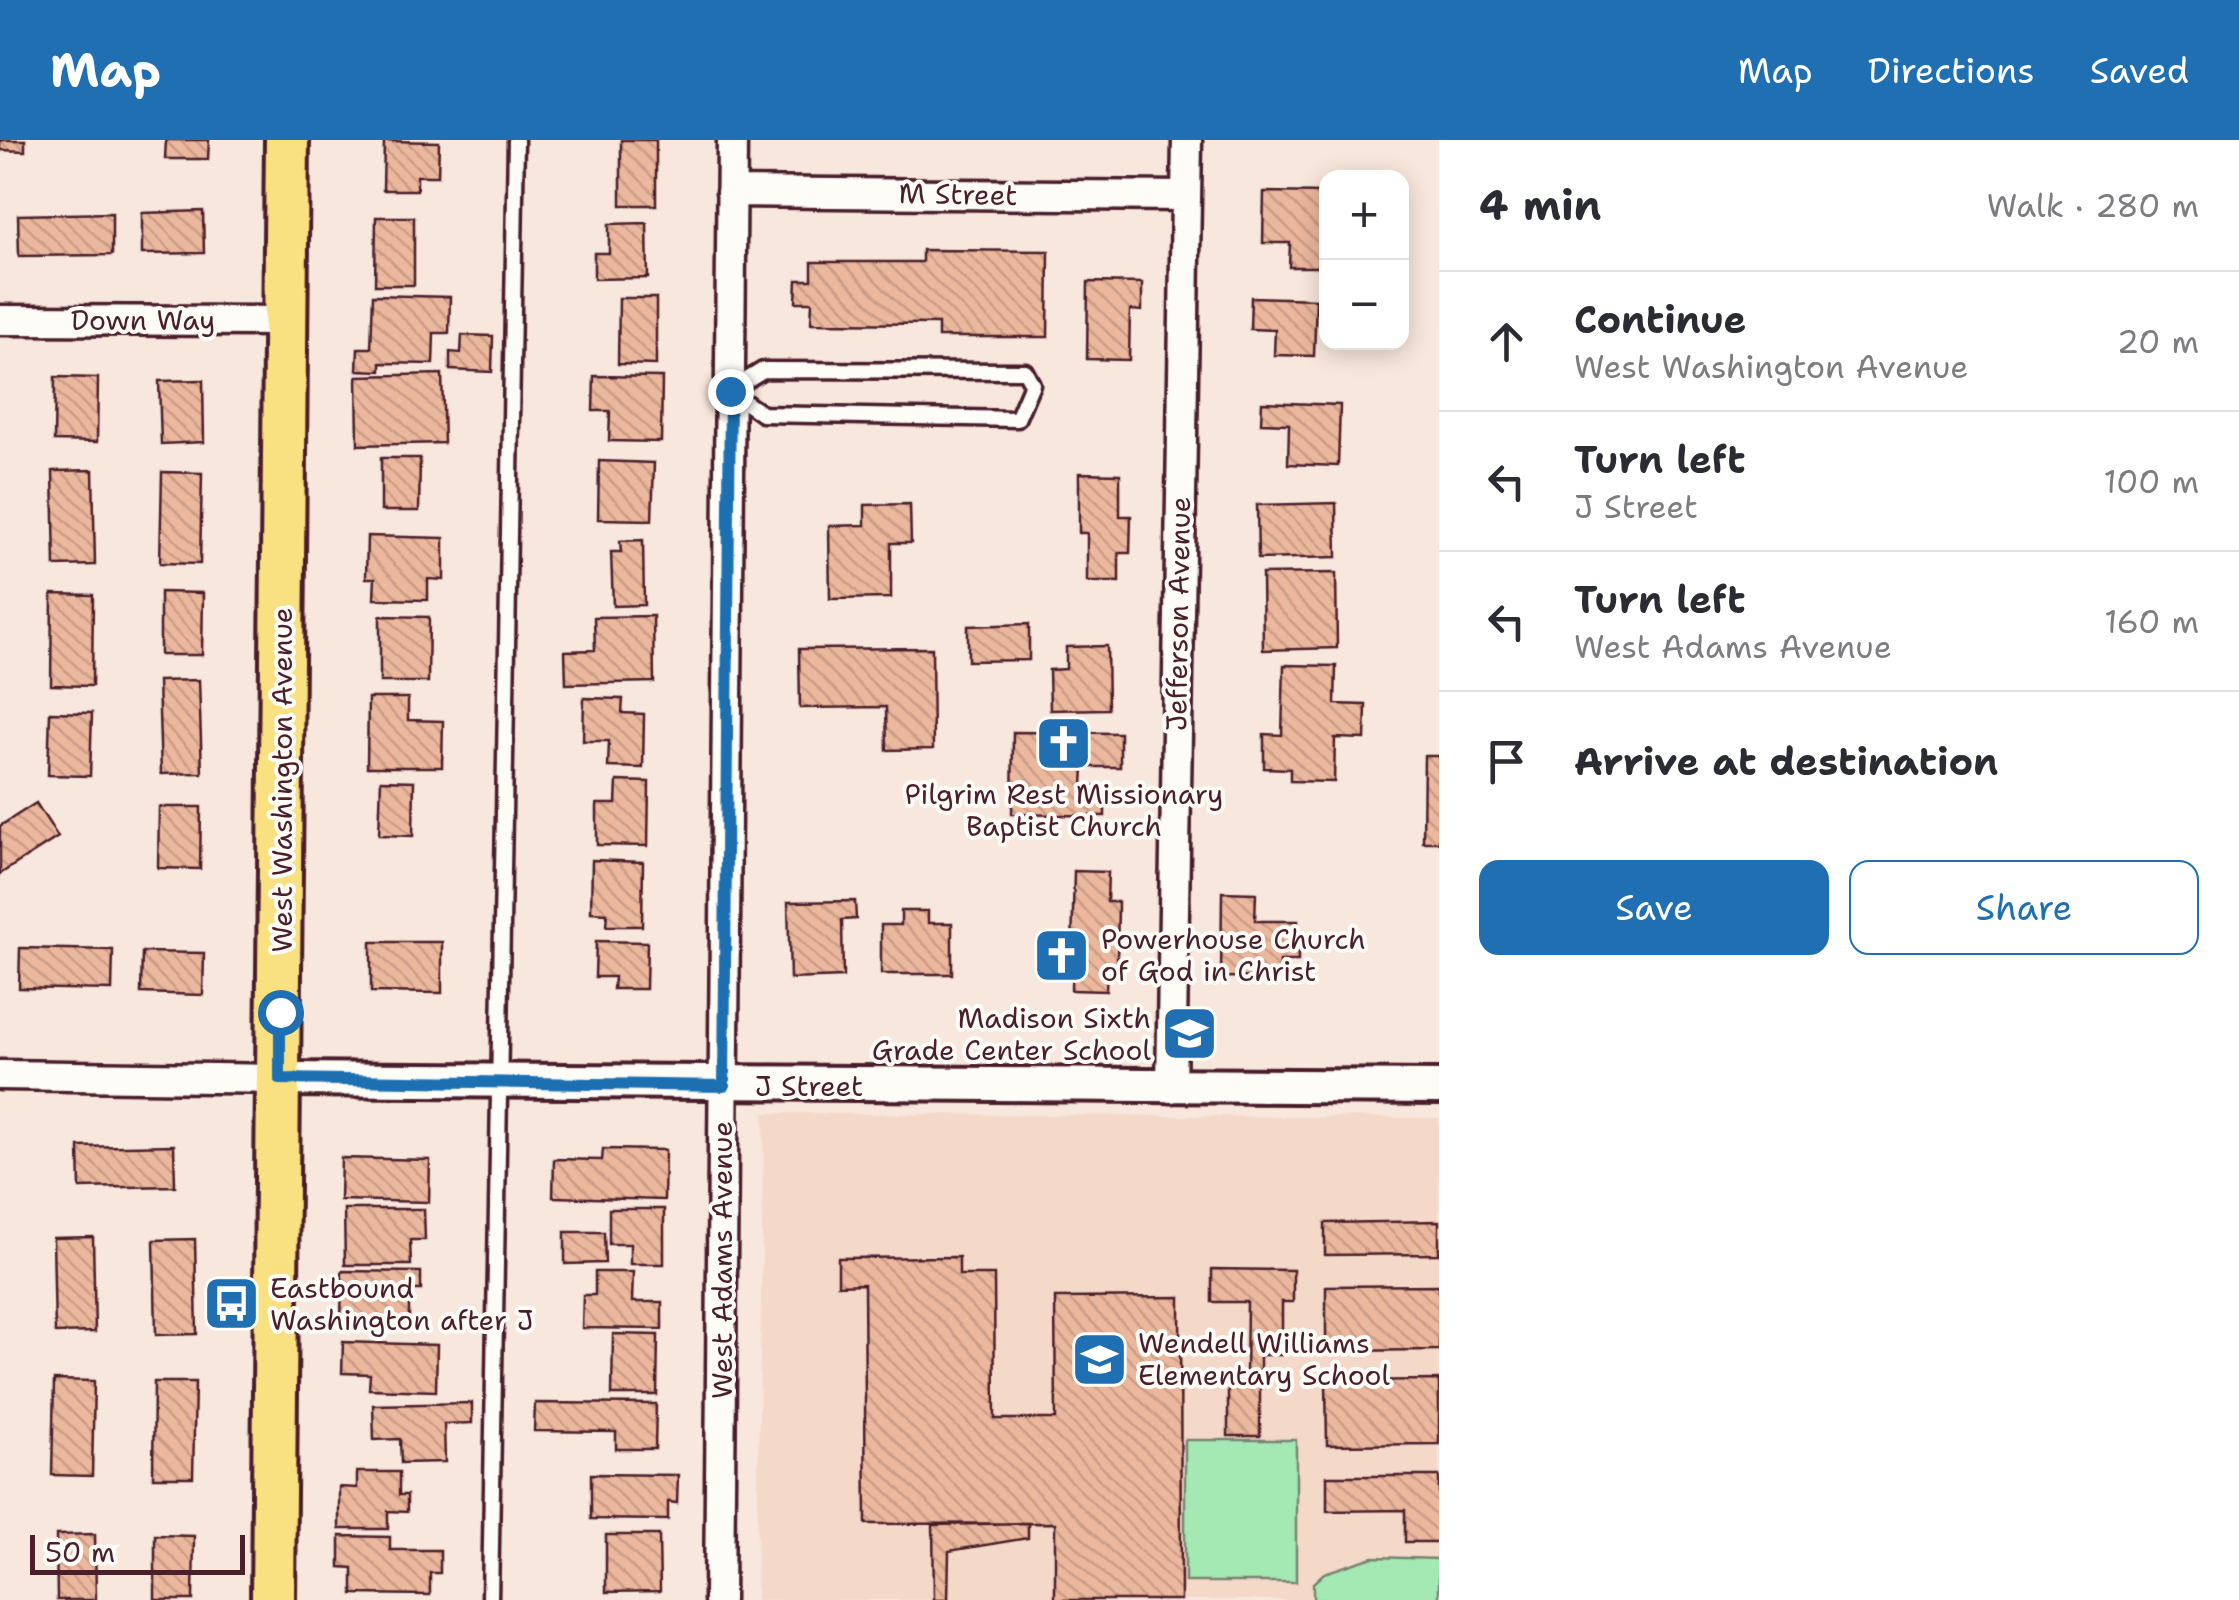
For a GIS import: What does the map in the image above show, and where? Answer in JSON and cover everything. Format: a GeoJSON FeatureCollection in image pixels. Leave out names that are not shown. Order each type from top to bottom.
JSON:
{"type":"FeatureCollection","features":[{"type":"Feature","properties":{"kind":"main road","name":"West Washington Avenue"},"geometry":{"type":"LineString","coordinates":[[272,1600],[287,140]]}},
{"type":"Feature","properties":{"kind":"street","name":"West Adams Avenue"},"geometry":{"type":"LineString","coordinates":[[719,1600],[732,140]]}},
{"type":"Feature","properties":{"kind":"street","name":"Jefferson Avenue"},"geometry":{"type":"LineString","coordinates":[[1170,1088],[1186,140]]}},
{"type":"Feature","properties":{"kind":"street","name":"M Street"},"geometry":{"type":"LineString","coordinates":[[731,192],[1186,196]]}},
{"type":"Feature","properties":{"kind":"street","name":"Down Way"},"geometry":{"type":"LineString","coordinates":[[0,320],[285,321]]}},
{"type":"Feature","properties":{"kind":"street","name":"J Street"},"geometry":{"type":"LineString","coordinates":[[0,1075],[724,1086],[1439,1087]]}},
{"type":"Feature","properties":{"kind":"lane"},"geometry":{"type":"LineString","coordinates":[[490,1600],[516,140]]}},
{"type":"Feature","properties":{"kind":"lane"},"geometry":{"type":"LineString","coordinates":[[763,370],[1025,371],[1032,384],[1017,419],[762,414],[730,391],[763,370]]}},
{"type":"Feature","properties":{"kind":"shaded area","name":"Wendell Williams Elementary School"},"geometry":{"type":"Polygon","coordinates":[[[764,1113],[1439,1118],[1439,1600],[756,1600],[764,1113]]]}},
{"type":"Feature","properties":{"kind":"green space"},"geometry":{"type":"Polygon","coordinates":[[[1185,1440],[1296,1440],[1296,1582],[1185,1582],[1185,1440]]]}},
{"type":"Feature","properties":{"kind":"green space"},"geometry":{"type":"Polygon","coordinates":[[[1373,1557],[1439,1559],[1439,1600],[1313,1600],[1313,1583],[1324,1573],[1373,1557]]]}},
{"type":"Feature","properties":{"kind":"building"},"geometry":{"type":"Polygon","coordinates":[[[0,140],[25,140],[25,151],[0,150],[0,140]]]}},
{"type":"Feature","properties":{"kind":"building"},"geometry":{"type":"Polygon","coordinates":[[[166,140],[209,140],[208,159],[165,159],[166,140]]]}},
{"type":"Feature","properties":{"kind":"building"},"geometry":{"type":"Polygon","coordinates":[[[621,140],[656,140],[656,205],[621,205],[621,140]]]}},
{"type":"Feature","properties":{"kind":"building"},"geometry":{"type":"Polygon","coordinates":[[[384,141],[439,142],[438,176],[417,176],[417,190],[383,190],[384,141]]]}},
{"type":"Feature","properties":{"kind":"building"},"geometry":{"type":"Polygon","coordinates":[[[1264,192],[1319,193],[1318,267],[1289,267],[1290,243],[1263,243],[1264,192]]]}},
{"type":"Feature","properties":{"kind":"building"},"geometry":{"type":"Polygon","coordinates":[[[203,211],[204,253],[142,254],[142,213],[203,211]]]}},
{"type":"Feature","properties":{"kind":"building"},"geometry":{"type":"Polygon","coordinates":[[[112,213],[112,255],[19,256],[18,215],[112,213]]]}},
{"type":"Feature","properties":{"kind":"building"},"geometry":{"type":"Polygon","coordinates":[[[376,217],[414,217],[414,285],[375,285],[376,217]]]}},
{"type":"Feature","properties":{"kind":"building"},"geometry":{"type":"Polygon","coordinates":[[[647,223],[648,278],[594,279],[594,253],[609,253],[609,224],[647,223]]]}},
{"type":"Feature","properties":{"kind":"building"},"geometry":{"type":"Polygon","coordinates":[[[922,250],[1049,251],[1048,337],[938,337],[938,324],[811,323],[812,302],[796,302],[797,280],[812,280],[812,262],[922,262],[922,250]]]}},
{"type":"Feature","properties":{"kind":"building"},"geometry":{"type":"Polygon","coordinates":[[[1088,282],[1142,283],[1142,311],[1130,310],[1129,360],[1087,359],[1088,282]]]}},
{"type":"Feature","properties":{"kind":"building"},"geometry":{"type":"Polygon","coordinates":[[[373,295],[450,297],[449,333],[434,333],[433,364],[381,363],[381,371],[357,370],[358,348],[371,348],[373,295]]]}},
{"type":"Feature","properties":{"kind":"building"},"geometry":{"type":"Polygon","coordinates":[[[1251,297],[1316,299],[1314,356],[1274,355],[1275,330],[1250,329],[1251,297]]]}},
{"type":"Feature","properties":{"kind":"building"},"geometry":{"type":"Polygon","coordinates":[[[619,298],[656,298],[656,365],[618,364],[619,298]]]}},
{"type":"Feature","properties":{"kind":"building"},"geometry":{"type":"Polygon","coordinates":[[[462,335],[493,336],[492,372],[450,370],[450,352],[461,353],[462,335]]]}},
{"type":"Feature","properties":{"kind":"building"},"geometry":{"type":"Polygon","coordinates":[[[442,374],[444,443],[358,445],[357,376],[442,374]]]}},
{"type":"Feature","properties":{"kind":"building"},"geometry":{"type":"Polygon","coordinates":[[[594,376],[662,377],[661,442],[609,441],[610,411],[593,411],[594,376]]]}},
{"type":"Feature","properties":{"kind":"building"},"geometry":{"type":"Polygon","coordinates":[[[55,377],[98,378],[97,442],[54,441],[55,377]]]}},
{"type":"Feature","properties":{"kind":"building"},"geometry":{"type":"Polygon","coordinates":[[[203,380],[204,442],[161,444],[159,381],[203,380]]]}},
{"type":"Feature","properties":{"kind":"building"},"geometry":{"type":"Polygon","coordinates":[[[1262,402],[1340,405],[1338,466],[1288,464],[1289,424],[1261,423],[1262,402]]]}},
{"type":"Feature","properties":{"kind":"building"},"geometry":{"type":"Polygon","coordinates":[[[381,458],[420,458],[419,511],[381,511],[381,458]]]}},
{"type":"Feature","properties":{"kind":"building"},"geometry":{"type":"Polygon","coordinates":[[[599,461],[654,463],[652,520],[598,519],[599,461]]]}},
{"type":"Feature","properties":{"kind":"building"},"geometry":{"type":"Polygon","coordinates":[[[93,470],[95,565],[55,566],[53,471],[93,470]]]}},
{"type":"Feature","properties":{"kind":"building"},"geometry":{"type":"Polygon","coordinates":[[[162,472],[202,473],[200,564],[160,563],[162,472]]]}},
{"type":"Feature","properties":{"kind":"building"},"geometry":{"type":"Polygon","coordinates":[[[1079,473],[1120,474],[1120,516],[1131,516],[1130,553],[1119,553],[1119,582],[1087,582],[1087,533],[1079,533],[1079,473]]]}},
{"type":"Feature","properties":{"kind":"building"},"geometry":{"type":"Polygon","coordinates":[[[1336,503],[1337,557],[1258,559],[1257,505],[1336,503]]]}},
{"type":"Feature","properties":{"kind":"building"},"geometry":{"type":"Polygon","coordinates":[[[910,504],[911,543],[891,543],[891,598],[830,599],[829,526],[865,525],[865,505],[910,504]]]}},
{"type":"Feature","properties":{"kind":"building"},"geometry":{"type":"Polygon","coordinates":[[[367,536],[444,538],[444,580],[428,579],[428,600],[374,599],[375,578],[366,578],[367,536]]]}},
{"type":"Feature","properties":{"kind":"building"},"geometry":{"type":"Polygon","coordinates":[[[643,540],[644,605],[613,606],[611,552],[621,552],[620,541],[643,540]]]}},
{"type":"Feature","properties":{"kind":"building"},"geometry":{"type":"Polygon","coordinates":[[[1336,573],[1337,648],[1263,650],[1262,574],[1336,573]]]}},
{"type":"Feature","properties":{"kind":"building"},"geometry":{"type":"Polygon","coordinates":[[[160,592],[203,593],[202,655],[160,655],[160,592]]]}},
{"type":"Feature","properties":{"kind":"building"},"geometry":{"type":"Polygon","coordinates":[[[52,594],[93,595],[92,686],[51,685],[52,594]]]}},
{"type":"Feature","properties":{"kind":"building"},"geometry":{"type":"Polygon","coordinates":[[[380,616],[429,617],[428,682],[380,682],[380,616]]]}},
{"type":"Feature","properties":{"kind":"building"},"geometry":{"type":"Polygon","coordinates":[[[653,616],[654,682],[566,684],[565,651],[595,650],[594,617],[653,616]]]}},
{"type":"Feature","properties":{"kind":"building"},"geometry":{"type":"Polygon","coordinates":[[[1029,624],[1029,660],[968,661],[968,626],[1029,624]]]}},
{"type":"Feature","properties":{"kind":"building"},"geometry":{"type":"Polygon","coordinates":[[[1107,646],[1108,709],[1050,710],[1049,670],[1066,669],[1066,647],[1107,646]]]}},
{"type":"Feature","properties":{"kind":"building"},"geometry":{"type":"Polygon","coordinates":[[[932,648],[933,749],[887,750],[886,707],[800,708],[799,649],[932,648]]]}},
{"type":"Feature","properties":{"kind":"building"},"geometry":{"type":"Polygon","coordinates":[[[1284,665],[1336,666],[1335,704],[1366,705],[1365,739],[1335,738],[1334,782],[1290,781],[1290,769],[1264,768],[1264,734],[1282,735],[1284,665]]]}},
{"type":"Feature","properties":{"kind":"building"},"geometry":{"type":"Polygon","coordinates":[[[199,680],[202,773],[161,774],[158,681],[199,680]]]}},
{"type":"Feature","properties":{"kind":"building"},"geometry":{"type":"Polygon","coordinates":[[[368,698],[408,698],[408,720],[443,721],[442,767],[367,767],[368,698]]]}},
{"type":"Feature","properties":{"kind":"building"},"geometry":{"type":"Polygon","coordinates":[[[584,698],[623,699],[622,713],[644,714],[643,768],[608,767],[609,741],[583,741],[584,698]]]}},
{"type":"Feature","properties":{"kind":"building"},"geometry":{"type":"Polygon","coordinates":[[[50,712],[92,713],[90,776],[48,775],[50,712]]]}},
{"type":"Feature","properties":{"kind":"building"},"geometry":{"type":"Polygon","coordinates":[[[1013,732],[1120,733],[1120,767],[1084,767],[1083,786],[1105,786],[1105,816],[1012,814],[1013,732]]]}},
{"type":"Feature","properties":{"kind":"building"},"geometry":{"type":"Polygon","coordinates":[[[1424,756],[1439,756],[1439,842],[1423,842],[1424,756]]]}},
{"type":"Feature","properties":{"kind":"building"},"geometry":{"type":"Polygon","coordinates":[[[381,780],[414,781],[413,836],[379,835],[381,780]]]}},
{"type":"Feature","properties":{"kind":"building"},"geometry":{"type":"Polygon","coordinates":[[[617,781],[649,782],[648,846],[597,845],[597,804],[616,804],[617,781]]]}},
{"type":"Feature","properties":{"kind":"building"},"geometry":{"type":"Polygon","coordinates":[[[36,803],[58,837],[0,874],[0,826],[36,803]]]}},
{"type":"Feature","properties":{"kind":"building"},"geometry":{"type":"Polygon","coordinates":[[[159,807],[201,807],[200,869],[158,868],[159,807]]]}},
{"type":"Feature","properties":{"kind":"building"},"geometry":{"type":"Polygon","coordinates":[[[592,860],[643,862],[642,926],[606,926],[607,913],[591,912],[592,860]]]}},
{"type":"Feature","properties":{"kind":"building"},"geometry":{"type":"Polygon","coordinates":[[[1074,871],[1108,872],[1107,902],[1118,902],[1117,965],[1107,965],[1106,991],[1071,990],[1074,871]]]}},
{"type":"Feature","properties":{"kind":"building"},"geometry":{"type":"Polygon","coordinates":[[[1222,892],[1256,893],[1255,921],[1298,921],[1298,961],[1280,961],[1279,978],[1221,977],[1222,892]]]}},
{"type":"Feature","properties":{"kind":"building"},"geometry":{"type":"Polygon","coordinates":[[[855,901],[856,919],[842,920],[843,977],[790,979],[788,902],[855,901]]]}},
{"type":"Feature","properties":{"kind":"building"},"geometry":{"type":"Polygon","coordinates":[[[901,911],[928,911],[928,923],[952,923],[952,974],[881,974],[881,925],[901,925],[901,911]]]}},
{"type":"Feature","properties":{"kind":"building"},"geometry":{"type":"Polygon","coordinates":[[[596,941],[647,942],[646,989],[613,989],[614,977],[595,977],[596,941]]]}},
{"type":"Feature","properties":{"kind":"building"},"geometry":{"type":"Polygon","coordinates":[[[371,942],[442,942],[442,993],[371,992],[371,942]]]}},
{"type":"Feature","properties":{"kind":"building"},"geometry":{"type":"Polygon","coordinates":[[[20,948],[113,950],[112,990],[19,988],[20,948]]]}},
{"type":"Feature","properties":{"kind":"building"},"geometry":{"type":"Polygon","coordinates":[[[142,952],[204,953],[203,995],[141,993],[142,952]]]}},
{"type":"Feature","properties":{"kind":"building"},"geometry":{"type":"Polygon","coordinates":[[[174,1145],[175,1186],[80,1188],[79,1147],[174,1145]]]}},
{"type":"Feature","properties":{"kind":"building"},"geometry":{"type":"Polygon","coordinates":[[[603,1149],[665,1150],[664,1200],[553,1197],[554,1159],[602,1160],[603,1149]]]}},
{"type":"Feature","properties":{"kind":"building"},"geometry":{"type":"Polygon","coordinates":[[[341,1158],[430,1160],[429,1202],[340,1200],[341,1158]]]}},
{"type":"Feature","properties":{"kind":"building"},"geometry":{"type":"Polygon","coordinates":[[[344,1209],[424,1209],[425,1240],[410,1240],[411,1265],[345,1265],[344,1209]]]}},
{"type":"Feature","properties":{"kind":"building"},"geometry":{"type":"Polygon","coordinates":[[[609,1209],[664,1209],[664,1264],[630,1264],[630,1244],[609,1244],[609,1209]]]}},
{"type":"Feature","properties":{"kind":"building"},"geometry":{"type":"Polygon","coordinates":[[[1439,1221],[1439,1254],[1325,1255],[1325,1223],[1439,1221]]]}},
{"type":"Feature","properties":{"kind":"building"},"geometry":{"type":"Polygon","coordinates":[[[565,1232],[604,1232],[605,1263],[565,1264],[565,1232]]]}},
{"type":"Feature","properties":{"kind":"building"},"geometry":{"type":"Polygon","coordinates":[[[93,1237],[95,1332],[55,1333],[53,1238],[93,1237]]]}},
{"type":"Feature","properties":{"kind":"building"},"geometry":{"type":"Polygon","coordinates":[[[195,1239],[197,1334],[156,1335],[154,1240],[195,1239]]]}},
{"type":"Feature","properties":{"kind":"building"},"geometry":{"type":"Polygon","coordinates":[[[959,1257],[959,1275],[994,1275],[995,1419],[1056,1419],[1055,1298],[1180,1297],[1181,1600],[1055,1600],[1055,1523],[866,1524],[864,1284],[838,1285],[838,1258],[959,1257]]]}},
{"type":"Feature","properties":{"kind":"building"},"geometry":{"type":"Polygon","coordinates":[[[1212,1269],[1293,1270],[1293,1302],[1282,1302],[1282,1355],[1260,1355],[1260,1436],[1228,1436],[1228,1376],[1246,1376],[1247,1302],[1212,1302],[1212,1269]]]}},
{"type":"Feature","properties":{"kind":"building"},"geometry":{"type":"Polygon","coordinates":[[[342,1271],[421,1272],[421,1290],[409,1290],[409,1327],[341,1326],[342,1271]]]}},
{"type":"Feature","properties":{"kind":"building"},"geometry":{"type":"Polygon","coordinates":[[[595,1272],[633,1272],[632,1302],[662,1302],[662,1329],[582,1328],[583,1295],[595,1295],[595,1272]]]}},
{"type":"Feature","properties":{"kind":"building"},"geometry":{"type":"Polygon","coordinates":[[[1439,1285],[1439,1350],[1326,1351],[1326,1286],[1439,1285]]]}},
{"type":"Feature","properties":{"kind":"building"},"geometry":{"type":"Polygon","coordinates":[[[613,1334],[658,1335],[657,1395],[612,1395],[613,1334]]]}},
{"type":"Feature","properties":{"kind":"building"},"geometry":{"type":"Polygon","coordinates":[[[343,1342],[437,1345],[436,1391],[369,1389],[370,1374],[342,1373],[343,1342]]]}},
{"type":"Feature","properties":{"kind":"building"},"geometry":{"type":"Polygon","coordinates":[[[54,1380],[94,1381],[92,1476],[52,1475],[54,1380]]]}},
{"type":"Feature","properties":{"kind":"building"},"geometry":{"type":"Polygon","coordinates":[[[1439,1380],[1439,1444],[1327,1445],[1326,1381],[1439,1380]]]}},
{"type":"Feature","properties":{"kind":"building"},"geometry":{"type":"Polygon","coordinates":[[[154,1382],[195,1382],[193,1477],[153,1477],[154,1382]]]}},
{"type":"Feature","properties":{"kind":"building"},"geometry":{"type":"Polygon","coordinates":[[[472,1403],[472,1423],[444,1424],[445,1462],[401,1463],[400,1439],[374,1440],[373,1405],[472,1403]]]}},
{"type":"Feature","properties":{"kind":"building"},"geometry":{"type":"Polygon","coordinates":[[[535,1403],[656,1404],[655,1449],[616,1449],[616,1432],[534,1431],[535,1403]]]}},
{"type":"Feature","properties":{"kind":"building"},"geometry":{"type":"Polygon","coordinates":[[[357,1472],[399,1472],[399,1495],[407,1495],[407,1512],[388,1511],[388,1529],[339,1529],[339,1487],[357,1488],[357,1472]]]}},
{"type":"Feature","properties":{"kind":"building"},"geometry":{"type":"Polygon","coordinates":[[[591,1474],[678,1475],[677,1503],[668,1502],[668,1520],[591,1519],[591,1474]]]}},
{"type":"Feature","properties":{"kind":"building"},"geometry":{"type":"Polygon","coordinates":[[[1327,1476],[1439,1476],[1439,1542],[1405,1542],[1405,1510],[1327,1511],[1327,1476]]]}},
{"type":"Feature","properties":{"kind":"building"},"geometry":{"type":"Polygon","coordinates":[[[1028,1523],[1028,1538],[949,1551],[948,1600],[934,1600],[933,1525],[1028,1523]]]}},
{"type":"Feature","properties":{"kind":"building"},"geometry":{"type":"Polygon","coordinates":[[[95,1534],[96,1600],[57,1600],[56,1535],[95,1534]]]}},
{"type":"Feature","properties":{"kind":"building"},"geometry":{"type":"Polygon","coordinates":[[[155,1535],[194,1536],[193,1600],[155,1600],[155,1535]]]}},
{"type":"Feature","properties":{"kind":"building"},"geometry":{"type":"Polygon","coordinates":[[[606,1535],[659,1535],[660,1591],[606,1592],[606,1535]]]}},
{"type":"Feature","properties":{"kind":"building"},"geometry":{"type":"Polygon","coordinates":[[[340,1536],[390,1537],[390,1550],[440,1550],[440,1573],[430,1573],[430,1595],[353,1594],[353,1568],[340,1567],[340,1536]]]}},
{"type":"Feature","properties":{"kind":"place","name":"Pilgrim Rest Missionary Baptist Church"},"geometry":{"type":"Point","coordinates":[1064,743]}},
{"type":"Feature","properties":{"kind":"place","name":"Powerhouse Church of God in Christ"},"geometry":{"type":"Point","coordinates":[1062,955]}},
{"type":"Feature","properties":{"kind":"place","name":"Madison Sixth Grade Center School"},"geometry":{"type":"Point","coordinates":[1190,1034]}},
{"type":"Feature","properties":{"kind":"place","name":"Eastbound Washington after J"},"geometry":{"type":"Point","coordinates":[231,1304]}},
{"type":"Feature","properties":{"kind":"place","name":"Wendell Williams Elementary School"},"geometry":{"type":"Point","coordinates":[1099,1359]}},
{"type":"Feature","properties":{"kind":"route"},"geometry":{"type":"LineString","coordinates":[[280,1012],[280,1079],[724,1086],[730,391]]}}]}
